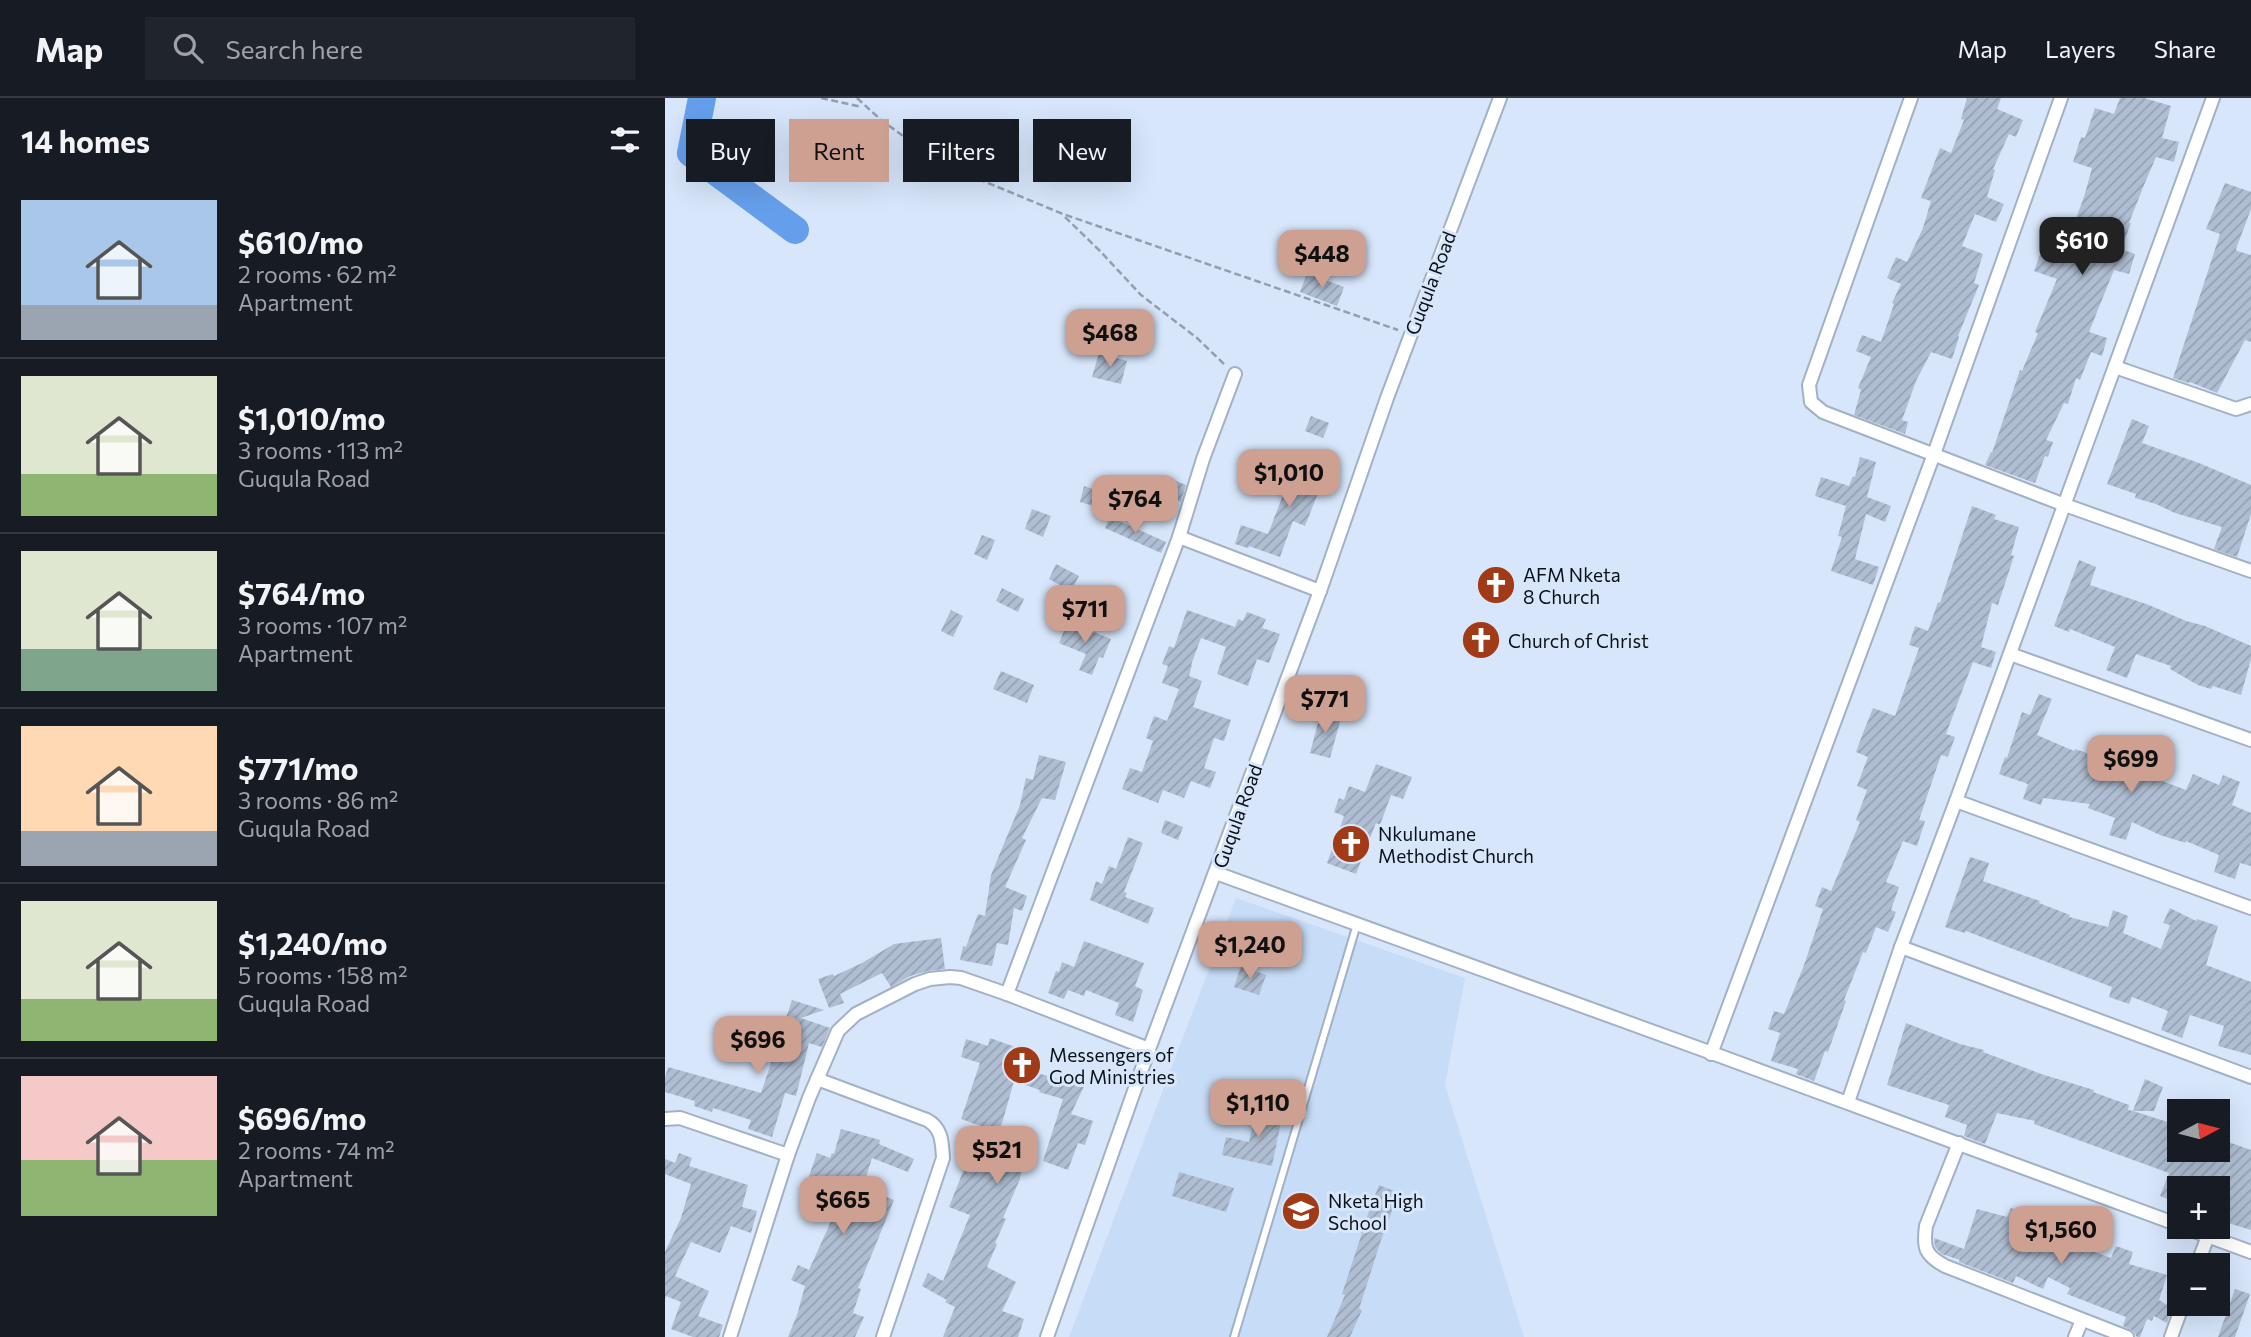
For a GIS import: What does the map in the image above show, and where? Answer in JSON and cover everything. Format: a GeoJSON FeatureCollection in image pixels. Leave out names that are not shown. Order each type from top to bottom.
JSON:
{"type":"FeatureCollection","features":[{"type":"Feature","properties":{"kind":"street","name":"Guqula Road"},"geometry":{"type":"LineString","coordinates":[[1047,1337],[1149,1049],[1500,98]]}},
{"type":"Feature","properties":{"kind":"street"},"geometry":{"type":"LineString","coordinates":[[1911,98],[1809,385],[1809,395],[1815,407],[2065,505],[2251,571]]}},
{"type":"Feature","properties":{"kind":"street"},"geometry":{"type":"LineString","coordinates":[[1711,1054],[1934,454],[2061,98]]}},
{"type":"Feature","properties":{"kind":"street"},"geometry":{"type":"LineString","coordinates":[[1848,1101],[1901,947],[2214,98]]}},
{"type":"Feature","properties":{"kind":"street"},"geometry":{"type":"LineString","coordinates":[[2115,367],[2237,409],[2251,404]]}},
{"type":"Feature","properties":{"kind":"street"},"geometry":{"type":"LineString","coordinates":[[1007,994],[1179,537],[1203,459],[1235,374]]}},
{"type":"Feature","properties":{"kind":"street"},"geometry":{"type":"LineString","coordinates":[[1179,537],[1320,591]]}},
{"type":"Feature","properties":{"kind":"street"},"geometry":{"type":"LineString","coordinates":[[2010,654],[2251,740]]}},
{"type":"Feature","properties":{"kind":"street"},"geometry":{"type":"LineString","coordinates":[[1956,801],[2251,908]]}},
{"type":"Feature","properties":{"kind":"street"},"geometry":{"type":"LineString","coordinates":[[1216,873],[1711,1054],[1848,1101],[2167,1221]]}},
{"type":"Feature","properties":{"kind":"street"},"geometry":{"type":"LineString","coordinates":[[1901,947],[2251,1077]]}},
{"type":"Feature","properties":{"kind":"street"},"geometry":{"type":"LineString","coordinates":[[730,1337],[788,1155],[817,1079],[833,1041],[847,1021],[863,1009],[930,979],[961,978],[1149,1049]]}},
{"type":"Feature","properties":{"kind":"street"},"geometry":{"type":"LineString","coordinates":[[817,1079],[927,1120],[934,1124],[942,1141],[943,1158],[883,1337]]}},
{"type":"Feature","properties":{"kind":"street"},"geometry":{"type":"LineString","coordinates":[[665,1119],[680,1118],[788,1155]]}},
{"type":"Feature","properties":{"kind":"street"},"geometry":{"type":"LineString","coordinates":[[1959,1143],[1926,1226],[1926,1253],[1945,1266],[2127,1337]]}},
{"type":"Feature","properties":{"kind":"street"},"geometry":{"type":"LineString","coordinates":[[2216,1239],[2251,1252]]}},
{"type":"Feature","properties":{"kind":"street"},"geometry":{"type":"LineString","coordinates":[[2171,1337],[2179,1316]]}},
{"type":"Feature","properties":{"kind":"street"},"geometry":{"type":"LineString","coordinates":[[2075,1337],[2082,1320]]}},
{"type":"Feature","properties":{"kind":"lane"},"geometry":{"type":"LineString","coordinates":[[1234,1337],[1357,924]]}},
{"type":"Feature","properties":{"kind":"path"},"geometry":{"type":"LineString","coordinates":[[821,98],[866,108]]}},
{"type":"Feature","properties":{"kind":"path"},"geometry":{"type":"LineString","coordinates":[[857,98],[866,108],[942,164],[1063,214],[1411,334]]}},
{"type":"Feature","properties":{"kind":"path"},"geometry":{"type":"LineString","coordinates":[[1063,214],[1141,295],[1197,338],[1235,374]]}},
{"type":"Feature","properties":{"kind":"shaded area","name":"Nketa High School"},"geometry":{"type":"Polygon","coordinates":[[[1236,898],[1465,978],[1445,1085],[1524,1337],[1069,1337],[1236,898]]]}},
{"type":"Feature","properties":{"kind":"building"},"geometry":{"type":"Polygon","coordinates":[[[1967,98],[2001,98],[1997,109],[2023,120],[2016,137],[2009,134],[1993,169],[1995,170],[1987,197],[2004,204],[1996,222],[1975,214],[1962,246],[1983,254],[1974,283],[1979,285],[1958,336],[1952,359],[1931,352],[1916,381],[1902,420],[1908,422],[1905,434],[1854,415],[1861,390],[1858,388],[1871,357],[1856,351],[1862,335],[1881,342],[1894,304],[1892,303],[1901,284],[1887,278],[1896,257],[1907,262],[1923,228],[1931,201],[1921,198],[1940,148],[1951,153],[1964,120],[1961,119],[1967,98]]]}},
{"type":"Feature","properties":{"kind":"building"},"geometry":{"type":"Polygon","coordinates":[[[2120,98],[2144,98],[2171,106],[2162,138],[2179,142],[2174,162],[2156,157],[2144,185],[2121,249],[2135,254],[2129,274],[2114,270],[2089,332],[2107,338],[2102,356],[2091,352],[2080,380],[2076,378],[2068,404],[2064,403],[2046,440],[2053,442],[2035,483],[1985,465],[1992,453],[2020,370],[2022,371],[2038,333],[2035,332],[2057,279],[2034,271],[2041,252],[2061,259],[2084,197],[2092,168],[2073,162],[2081,137],[2085,138],[2095,108],[2114,114],[2120,98]]]}},
{"type":"Feature","properties":{"kind":"building"},"geometry":{"type":"Polygon","coordinates":[[[2225,183],[2251,192],[2251,209],[2236,249],[2251,255],[2251,342],[2245,340],[2217,393],[2173,378],[2220,234],[2206,229],[2225,183]]]}},
{"type":"Feature","properties":{"kind":"building"},"geometry":{"type":"Polygon","coordinates":[[[1307,273],[1344,287],[1337,306],[1300,292],[1307,273]]]}},
{"type":"Feature","properties":{"kind":"building"},"geometry":{"type":"Polygon","coordinates":[[[1099,353],[1127,361],[1121,384],[1092,377],[1099,353]]]}},
{"type":"Feature","properties":{"kind":"building"},"geometry":{"type":"Polygon","coordinates":[[[1311,416],[1329,423],[1323,438],[1305,431],[1311,416]]]}},
{"type":"Feature","properties":{"kind":"building"},"geometry":{"type":"Polygon","coordinates":[[[2132,419],[2149,426],[2142,443],[2251,485],[2251,514],[2237,557],[2214,549],[2222,527],[2175,513],[2135,498],[2136,494],[2107,484],[2132,419]]]}},
{"type":"Feature","properties":{"kind":"building"},"geometry":{"type":"Polygon","coordinates":[[[1860,457],[1876,462],[1867,497],[1891,506],[1885,522],[1866,514],[1855,559],[1879,567],[1873,585],[1831,571],[1842,537],[1838,536],[1846,506],[1815,496],[1821,477],[1849,486],[1853,476],[1855,477],[1860,457]]]}},
{"type":"Feature","properties":{"kind":"building"},"geometry":{"type":"Polygon","coordinates":[[[1294,460],[1333,474],[1327,491],[1320,488],[1305,526],[1293,521],[1280,557],[1235,544],[1241,525],[1268,534],[1294,460]]]}},
{"type":"Feature","properties":{"kind":"building"},"geometry":{"type":"Polygon","coordinates":[[[1176,481],[1186,485],[1181,502],[1169,497],[1176,481]]]}},
{"type":"Feature","properties":{"kind":"building"},"geometry":{"type":"Polygon","coordinates":[[[1084,486],[1105,493],[1101,508],[1080,502],[1084,486]]]}},
{"type":"Feature","properties":{"kind":"building"},"geometry":{"type":"Polygon","coordinates":[[[1972,506],[1996,515],[1994,519],[2019,527],[2011,555],[2014,556],[1998,605],[1992,603],[1981,647],[1996,652],[1991,668],[1973,662],[1946,734],[1955,737],[1948,757],[1941,755],[1919,820],[1925,821],[1917,846],[1903,841],[1886,882],[1899,887],[1891,910],[1896,912],[1888,932],[1876,927],[1866,953],[1863,952],[1828,1052],[1825,1051],[1814,1081],[1796,1074],[1798,1069],[1771,1061],[1780,1033],[1768,1029],[1774,1011],[1784,1014],[1823,909],[1815,906],[1822,887],[1831,891],[1860,822],[1856,820],[1867,790],[1857,786],[1868,757],[1856,752],[1863,733],[1873,708],[1895,716],[1919,648],[1909,645],[1915,626],[1928,631],[1972,506]]]}},
{"type":"Feature","properties":{"kind":"building"},"geometry":{"type":"Polygon","coordinates":[[[1032,509],[1051,516],[1043,537],[1025,529],[1032,509]]]}},
{"type":"Feature","properties":{"kind":"building"},"geometry":{"type":"Polygon","coordinates":[[[1110,517],[1166,542],[1161,553],[1105,528],[1110,517]]]}},
{"type":"Feature","properties":{"kind":"building"},"geometry":{"type":"Polygon","coordinates":[[[982,535],[995,540],[987,560],[974,554],[982,535]]]}},
{"type":"Feature","properties":{"kind":"building"},"geometry":{"type":"Polygon","coordinates":[[[2079,560],[2096,567],[2090,585],[2205,626],[2251,646],[2251,659],[2241,695],[2213,686],[2211,689],[2198,685],[2170,669],[2171,666],[2136,654],[2127,678],[2106,670],[2115,647],[2070,629],[2069,632],[2054,626],[2079,560]]]}},
{"type":"Feature","properties":{"kind":"building"},"geometry":{"type":"Polygon","coordinates":[[[1056,564],[1079,576],[1071,591],[1049,579],[1056,564]]]}},
{"type":"Feature","properties":{"kind":"building","name":"AFM Nketa 8 Church"},"geometry":{"type":"Polygon","coordinates":[[[1490,568],[1507,571],[1503,602],[1485,599],[1490,568]]]}},
{"type":"Feature","properties":{"kind":"building"},"geometry":{"type":"Polygon","coordinates":[[[1002,588],[1024,599],[1018,612],[996,601],[1002,588]]]}},
{"type":"Feature","properties":{"kind":"building"},"geometry":{"type":"Polygon","coordinates":[[[951,610],[963,616],[953,637],[941,631],[951,610]]]}},
{"type":"Feature","properties":{"kind":"building"},"geometry":{"type":"Polygon","coordinates":[[[1187,610],[1235,627],[1238,619],[1243,621],[1247,612],[1266,619],[1262,628],[1280,634],[1269,663],[1257,659],[1248,686],[1217,674],[1226,647],[1201,638],[1189,676],[1202,681],[1193,707],[1231,720],[1224,741],[1214,738],[1204,768],[1216,772],[1210,788],[1191,781],[1184,798],[1163,790],[1158,803],[1122,789],[1130,768],[1142,772],[1153,741],[1146,738],[1154,716],[1167,721],[1179,689],[1162,683],[1168,666],[1162,664],[1169,646],[1174,648],[1187,610]]]}},
{"type":"Feature","properties":{"kind":"building"},"geometry":{"type":"Polygon","coordinates":[[[1068,621],[1111,639],[1103,658],[1099,657],[1092,675],[1079,670],[1086,654],[1059,643],[1068,621]]]}},
{"type":"Feature","properties":{"kind":"building","name":"Church of Christ"},"geometry":{"type":"Polygon","coordinates":[[[1477,630],[1490,634],[1485,650],[1472,646],[1477,630]]]}},
{"type":"Feature","properties":{"kind":"building"},"geometry":{"type":"Polygon","coordinates":[[[1001,671],[1034,685],[1027,703],[993,689],[1001,671]]]}},
{"type":"Feature","properties":{"kind":"building"},"geometry":{"type":"Polygon","coordinates":[[[2039,694],[2052,699],[2037,735],[2074,751],[2075,749],[2093,755],[2186,790],[2193,774],[2219,785],[2223,775],[2240,782],[2232,805],[2251,813],[2251,866],[2240,863],[2235,879],[2214,872],[2219,855],[2186,841],[2160,835],[2132,822],[2126,840],[2109,835],[2115,818],[2088,808],[2090,804],[2043,798],[2041,805],[2023,799],[2028,784],[1999,774],[2022,712],[2030,715],[2039,694]]]}},
{"type":"Feature","properties":{"kind":"building"},"geometry":{"type":"Polygon","coordinates":[[[1321,712],[1341,718],[1330,758],[1310,753],[1321,712]]]}},
{"type":"Feature","properties":{"kind":"building"},"geometry":{"type":"Polygon","coordinates":[[[1039,755],[1066,762],[1055,800],[1042,798],[1022,838],[1026,840],[1005,887],[1027,896],[1022,911],[1014,908],[1008,945],[997,943],[992,966],[960,960],[963,946],[966,947],[978,914],[985,916],[991,875],[1020,805],[1026,778],[1033,780],[1039,755]]]}},
{"type":"Feature","properties":{"kind":"building","name":"Nkulumane Methodist Church"},"geometry":{"type":"Polygon","coordinates":[[[1376,764],[1412,777],[1403,799],[1391,795],[1380,825],[1376,823],[1356,874],[1327,863],[1344,816],[1334,812],[1339,798],[1344,800],[1349,786],[1365,792],[1376,764]]]}},
{"type":"Feature","properties":{"kind":"building"},"geometry":{"type":"Polygon","coordinates":[[[1165,820],[1183,827],[1178,840],[1161,833],[1165,820]]]}},
{"type":"Feature","properties":{"kind":"building"},"geometry":{"type":"Polygon","coordinates":[[[1128,837],[1143,843],[1124,892],[1127,893],[1125,897],[1154,908],[1148,924],[1090,900],[1096,881],[1102,884],[1109,866],[1116,869],[1128,837]]]}},
{"type":"Feature","properties":{"kind":"building"},"geometry":{"type":"Polygon","coordinates":[[[1970,857],[1989,863],[1983,881],[2040,901],[2039,903],[2070,915],[2069,917],[2108,927],[2113,910],[2128,916],[2123,933],[2161,949],[2170,925],[2163,923],[2170,908],[2196,921],[2197,919],[2218,926],[2206,965],[2251,982],[2251,1055],[2218,1046],[2224,1026],[2190,1015],[2182,1038],[2161,1030],[2168,1011],[2132,997],[2129,1004],[2109,997],[2112,987],[1966,931],[1965,933],[1945,927],[1970,857]]]}},
{"type":"Feature","properties":{"kind":"building"},"geometry":{"type":"Polygon","coordinates":[[[941,938],[945,969],[910,976],[891,987],[882,973],[840,994],[844,1003],[829,1008],[818,979],[833,974],[834,976],[894,944],[941,938]]]}},
{"type":"Feature","properties":{"kind":"building"},"geometry":{"type":"Polygon","coordinates":[[[1084,941],[1144,963],[1135,986],[1143,990],[1133,1022],[1115,1015],[1119,1003],[1086,990],[1084,996],[1068,990],[1064,999],[1048,993],[1062,962],[1074,967],[1084,941]]]}},
{"type":"Feature","properties":{"kind":"building"},"geometry":{"type":"Polygon","coordinates":[[[1241,966],[1266,975],[1259,995],[1234,987],[1241,966]]]}},
{"type":"Feature","properties":{"kind":"building"},"geometry":{"type":"Polygon","coordinates":[[[792,1000],[824,1010],[801,1018],[830,1028],[822,1047],[809,1043],[796,1096],[785,1093],[772,1137],[748,1129],[751,1120],[713,1108],[712,1112],[694,1106],[695,1101],[665,1092],[668,1067],[761,1093],[792,1000]]]}},
{"type":"Feature","properties":{"kind":"building"},"geometry":{"type":"Polygon","coordinates":[[[1906,1023],[1960,1044],[1984,1050],[1983,1052],[2041,1074],[2094,1090],[2093,1092],[2129,1105],[2128,1110],[2167,1122],[2167,1162],[2230,1162],[2230,1143],[2251,1150],[2251,1230],[2230,1224],[2230,1176],[2168,1176],[2169,1173],[2034,1124],[2035,1121],[1997,1113],[1985,1144],[1964,1136],[1967,1125],[1945,1117],[1949,1105],[1887,1085],[1906,1023]]]}},
{"type":"Feature","properties":{"kind":"building"},"geometry":{"type":"Polygon","coordinates":[[[990,1038],[1036,1051],[1030,1071],[1066,1081],[1069,1074],[1086,1082],[1071,1114],[1093,1121],[1085,1145],[1078,1143],[1068,1170],[1043,1161],[1063,1099],[1014,1081],[991,1150],[1024,1159],[1020,1179],[1003,1218],[1006,1219],[987,1267],[1016,1282],[1002,1311],[1024,1319],[1018,1337],[943,1337],[955,1307],[922,1286],[928,1273],[943,1281],[970,1215],[949,1207],[981,1126],[961,1119],[980,1063],[961,1057],[966,1039],[988,1046],[990,1038]]]}},
{"type":"Feature","properties":{"kind":"building"},"geometry":{"type":"Polygon","coordinates":[[[2145,1079],[2163,1087],[2154,1111],[2133,1111],[2145,1079]]]}},
{"type":"Feature","properties":{"kind":"building"},"geometry":{"type":"Polygon","coordinates":[[[1257,1106],[1283,1112],[1272,1166],[1222,1155],[1226,1137],[1249,1142],[1257,1106]]]}},
{"type":"Feature","properties":{"kind":"building"},"geometry":{"type":"Polygon","coordinates":[[[841,1129],[880,1140],[879,1144],[914,1159],[908,1172],[872,1158],[863,1187],[894,1200],[858,1288],[861,1289],[853,1313],[864,1317],[855,1337],[788,1337],[805,1286],[791,1280],[798,1265],[809,1270],[837,1208],[803,1194],[817,1153],[830,1158],[832,1153],[834,1154],[841,1129]]]}},
{"type":"Feature","properties":{"kind":"building"},"geometry":{"type":"Polygon","coordinates":[[[679,1153],[692,1158],[689,1166],[748,1185],[742,1207],[757,1211],[751,1233],[731,1226],[720,1253],[691,1242],[675,1276],[709,1291],[698,1316],[723,1325],[719,1337],[693,1337],[671,1329],[681,1302],[666,1296],[665,1299],[665,1252],[681,1218],[691,1184],[665,1174],[665,1159],[675,1163],[679,1153]]]}},
{"type":"Feature","properties":{"kind":"building"},"geometry":{"type":"Polygon","coordinates":[[[1179,1172],[1234,1188],[1226,1212],[1172,1196],[1179,1172]]]}},
{"type":"Feature","properties":{"kind":"building"},"geometry":{"type":"Polygon","coordinates":[[[2167,1178],[2167,1199],[2160,1196],[2167,1178]]]}},
{"type":"Feature","properties":{"kind":"building"},"geometry":{"type":"Polygon","coordinates":[[[1379,1185],[1399,1193],[1359,1309],[1362,1310],[1350,1337],[1327,1337],[1345,1295],[1342,1294],[1379,1185]]]}},
{"type":"Feature","properties":{"kind":"building"},"geometry":{"type":"Polygon","coordinates":[[[2011,1208],[2064,1229],[2059,1239],[2111,1258],[2116,1246],[2133,1252],[2129,1264],[2167,1275],[2159,1300],[2167,1305],[2167,1316],[2169,1316],[2167,1323],[2154,1316],[2152,1321],[2147,1319],[2140,1337],[2137,1337],[2133,1331],[2123,1326],[2126,1317],[2067,1294],[2070,1288],[2048,1277],[2043,1289],[2016,1276],[2013,1283],[1959,1262],[1960,1260],[1942,1254],[1935,1247],[1934,1238],[1964,1249],[1977,1209],[2007,1217],[2011,1208]]]}},
{"type":"Feature","properties":{"kind":"building"},"geometry":{"type":"Polygon","coordinates":[[[2235,1289],[2250,1294],[2235,1337],[2218,1337],[2225,1316],[2230,1316],[2230,1303],[2235,1289]]]}},
{"type":"Feature","properties":{"kind":"waterway"},"geometry":{"type":"LineString","coordinates":[[702,98],[691,153],[795,230]]}},
{"type":"Feature","properties":{"kind":"place","name":"AFM Nketa 8 Church"},"geometry":{"type":"Point","coordinates":[1496,585]}},
{"type":"Feature","properties":{"kind":"place","name":"Church of Christ"},"geometry":{"type":"Point","coordinates":[1481,640]}},
{"type":"Feature","properties":{"kind":"place","name":"Nkulumane Methodist Church"},"geometry":{"type":"Point","coordinates":[1351,844]}},
{"type":"Feature","properties":{"kind":"place","name":"Messengers of God Ministries"},"geometry":{"type":"Point","coordinates":[1022,1065]}},
{"type":"Feature","properties":{"kind":"place","name":"Nketa High School"},"geometry":{"type":"Point","coordinates":[1301,1211]}}]}
